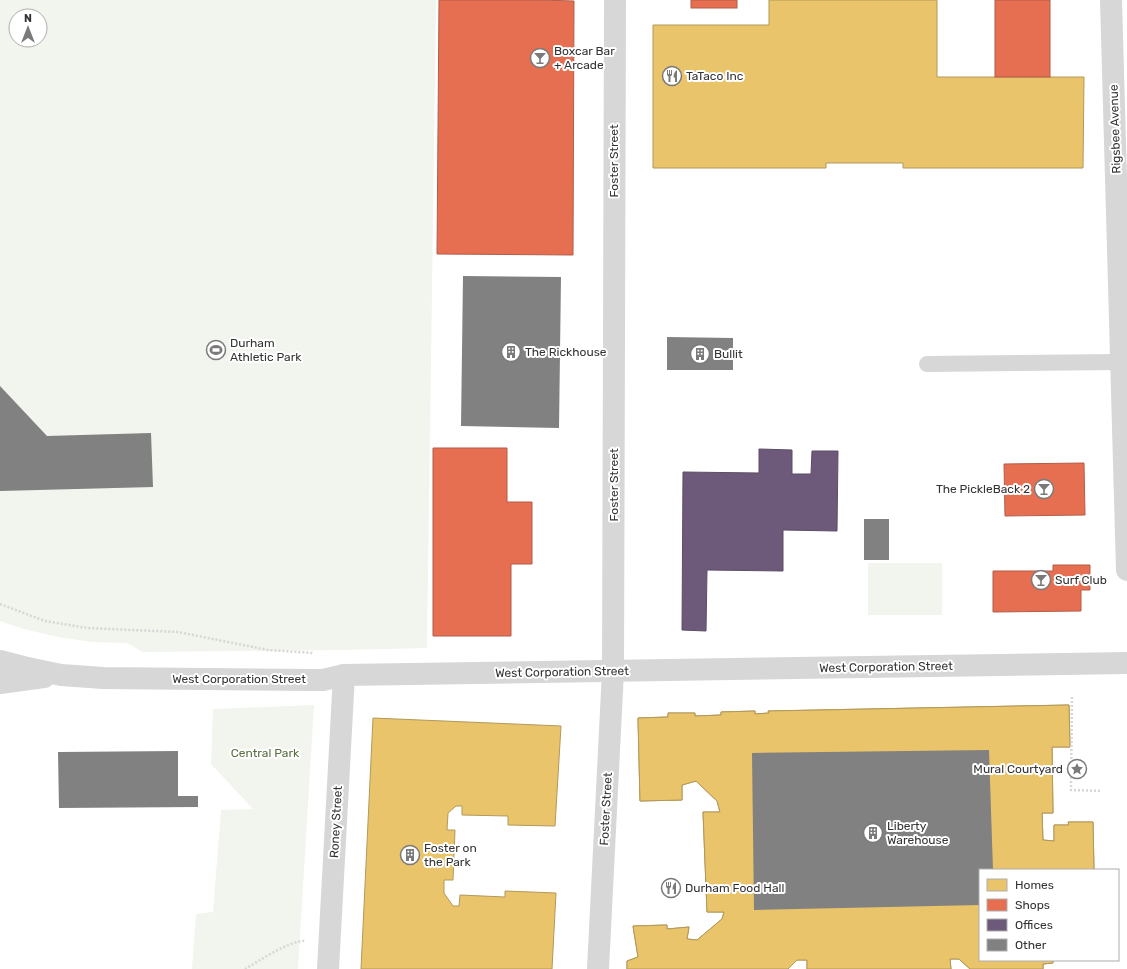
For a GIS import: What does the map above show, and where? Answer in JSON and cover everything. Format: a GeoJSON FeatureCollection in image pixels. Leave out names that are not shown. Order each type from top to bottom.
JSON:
{"type":"FeatureCollection","features":[{"type":"Feature","properties":{"kind":"street","name":"Foster Street"},"geometry":{"type":"LineString","coordinates":[[598,969],[613,671],[615,0]]}},
{"type":"Feature","properties":{"kind":"street","name":"Rigsbee Avenue"},"geometry":{"type":"LineString","coordinates":[[1111,0],[1127,570]]}},
{"type":"Feature","properties":{"kind":"street","name":"West Corporation Street"},"geometry":{"type":"LineString","coordinates":[[0,661],[23,668],[61,675],[103,678],[323,680],[344,675],[1127,663]]}},
{"type":"Feature","properties":{"kind":"street"},"geometry":{"type":"LineString","coordinates":[[0,683],[61,675]]}},
{"type":"Feature","properties":{"kind":"street","name":"Roney Street"},"geometry":{"type":"LineString","coordinates":[[328,969],[344,675]]}},
{"type":"Feature","properties":{"kind":"lane"},"geometry":{"type":"LineString","coordinates":[[927,364],[1121,362]]}},
{"type":"Feature","properties":{"kind":"path"},"geometry":{"type":"LineString","coordinates":[[0,604],[45,621],[87,628],[178,632],[268,650],[312,653],[344,675]]}},
{"type":"Feature","properties":{"kind":"path"},"geometry":{"type":"LineString","coordinates":[[1072,696],[1071,790],[1102,791]]}},
{"type":"Feature","properties":{"kind":"path"},"geometry":{"type":"LineString","coordinates":[[245,969],[278,949],[301,940],[330,942]]}},
{"type":"Feature","properties":{"kind":"green space","name":"Durham Athletic Park"},"geometry":{"type":"Polygon","coordinates":[[[0,0],[436,0],[427,648],[143,652],[127,643],[92,642],[58,637],[24,629],[0,621],[0,0]]]}},
{"type":"Feature","properties":{"kind":"green space"},"geometry":{"type":"Polygon","coordinates":[[[868,563],[942,563],[942,615],[868,615],[868,563]]]}},
{"type":"Feature","properties":{"kind":"green space","name":"Central Park"},"geometry":{"type":"Polygon","coordinates":[[[314,705],[298,969],[192,969],[196,914],[213,912],[221,810],[253,809],[211,764],[213,709],[314,705]]]}},
{"type":"Feature","properties":{"kind":"building: Homes"},"geometry":{"type":"Polygon","coordinates":[[[769,0],[937,0],[937,77],[1084,77],[1083,168],[903,168],[903,163],[826,163],[826,168],[653,168],[653,25],[769,25],[769,0]]]}},
{"type":"Feature","properties":{"kind":"building: Homes"},"geometry":{"type":"Polygon","coordinates":[[[1069,705],[1070,747],[1052,747],[1053,813],[1042,813],[1043,840],[1054,841],[1054,825],[1069,825],[1068,822],[1093,822],[1094,869],[1008,869],[1005,749],[752,753],[755,925],[979,923],[979,961],[1053,961],[1053,963],[1043,964],[1043,969],[970,969],[959,959],[950,959],[951,969],[807,969],[807,960],[797,960],[788,969],[627,969],[627,961],[638,957],[633,926],[667,925],[667,929],[689,927],[687,939],[697,940],[722,919],[724,912],[707,912],[703,812],[720,812],[717,801],[696,781],[682,785],[682,800],[640,801],[638,718],[668,717],[668,713],[695,713],[695,716],[721,715],[721,712],[755,711],[755,714],[769,713],[768,711],[1069,705]]]}},
{"type":"Feature","properties":{"kind":"building: Homes","name":"Liberty Warehouse"},"geometry":{"type":"Polygon","coordinates":[[[1069,705],[1070,747],[1052,747],[1053,813],[1042,813],[1043,840],[1054,841],[1054,825],[1069,825],[1068,822],[1093,822],[1094,869],[979,869],[979,961],[1053,961],[1053,963],[1043,964],[1043,969],[970,969],[959,959],[950,959],[951,969],[807,969],[807,960],[797,960],[788,969],[627,969],[627,961],[638,957],[633,926],[667,925],[667,929],[689,927],[687,939],[697,940],[722,919],[724,912],[707,912],[703,812],[720,812],[717,801],[696,781],[682,785],[682,800],[640,801],[638,718],[668,717],[668,713],[695,713],[695,716],[721,715],[721,712],[755,711],[755,714],[769,713],[768,711],[1069,705]]]}},
{"type":"Feature","properties":{"kind":"building: Homes","name":"Foster on the Park"},"geometry":{"type":"Polygon","coordinates":[[[373,718],[561,726],[555,826],[508,825],[508,816],[462,815],[462,806],[456,806],[448,813],[447,830],[455,830],[453,880],[444,880],[444,893],[453,906],[459,906],[460,895],[505,897],[505,891],[556,893],[552,969],[361,969],[373,718]]]}},
{"type":"Feature","properties":{"kind":"building: Shops"},"geometry":{"type":"Polygon","coordinates":[[[439,0],[574,1],[573,255],[437,254],[439,0]]]}},
{"type":"Feature","properties":{"kind":"building: Shops"},"geometry":{"type":"Polygon","coordinates":[[[691,0],[737,0],[737,8],[691,8],[691,0]]]}},
{"type":"Feature","properties":{"kind":"building: Shops"},"geometry":{"type":"Polygon","coordinates":[[[995,0],[1050,0],[1050,77],[995,77],[995,0]]]}},
{"type":"Feature","properties":{"kind":"building: Shops"},"geometry":{"type":"Polygon","coordinates":[[[433,448],[507,448],[507,502],[532,502],[532,564],[511,564],[511,636],[433,636],[433,448]]]}},
{"type":"Feature","properties":{"kind":"building: Shops","name":"The PickleBack 2"},"geometry":{"type":"Polygon","coordinates":[[[1084,463],[1085,515],[1005,516],[1004,464],[1084,463]]]}},
{"type":"Feature","properties":{"kind":"building: Shops","name":"Surf Club"},"geometry":{"type":"Polygon","coordinates":[[[1053,565],[1090,565],[1090,590],[1081,590],[1081,611],[993,612],[993,571],[1053,571],[1053,565]]]}},
{"type":"Feature","properties":{"kind":"building: Offices"},"geometry":{"type":"Polygon","coordinates":[[[759,449],[792,450],[792,474],[811,474],[812,451],[838,451],[837,531],[783,530],[783,571],[707,570],[706,631],[682,630],[683,472],[759,473],[759,449]]]}},
{"type":"Feature","properties":{"kind":"building: Other","name":"The Rickhouse"},"geometry":{"type":"Polygon","coordinates":[[[463,276],[561,277],[559,428],[461,426],[463,276]]]}},
{"type":"Feature","properties":{"kind":"building: Other","name":"Bullit"},"geometry":{"type":"Polygon","coordinates":[[[667,337],[733,338],[733,370],[667,370],[667,337]]]}},
{"type":"Feature","properties":{"kind":"building: Other"},"geometry":{"type":"Polygon","coordinates":[[[0,386],[47,436],[151,433],[153,487],[0,491],[0,386]]]}},
{"type":"Feature","properties":{"kind":"building: Other"},"geometry":{"type":"Polygon","coordinates":[[[864,519],[889,519],[889,560],[864,560],[864,519]]]}},
{"type":"Feature","properties":{"kind":"building: Other"},"geometry":{"type":"Polygon","coordinates":[[[989,750],[993,869],[979,869],[979,905],[754,910],[752,753],[989,750]]]}},
{"type":"Feature","properties":{"kind":"building: Other"},"geometry":{"type":"Polygon","coordinates":[[[178,751],[178,796],[198,796],[198,807],[59,808],[58,752],[178,751]]]}},
{"type":"Feature","properties":{"kind":"place","name":"Boxcar Bar + Arcade"},"geometry":{"type":"Point","coordinates":[540,58]}},
{"type":"Feature","properties":{"kind":"place","name":"TaTaco Inc"},"geometry":{"type":"Point","coordinates":[672,76]}},
{"type":"Feature","properties":{"kind":"place","name":"Durham Athletic Park"},"geometry":{"type":"Point","coordinates":[216,350]}},
{"type":"Feature","properties":{"kind":"place","name":"The Rickhouse"},"geometry":{"type":"Point","coordinates":[511,352]}},
{"type":"Feature","properties":{"kind":"place","name":"Bullit"},"geometry":{"type":"Point","coordinates":[700,354]}},
{"type":"Feature","properties":{"kind":"place","name":"The PickleBack 2"},"geometry":{"type":"Point","coordinates":[1044,489]}},
{"type":"Feature","properties":{"kind":"place","name":"Surf Club"},"geometry":{"type":"Point","coordinates":[1041,580]}},
{"type":"Feature","properties":{"kind":"place","name":"Mural Courtyard"},"geometry":{"type":"Point","coordinates":[1077,769]}},
{"type":"Feature","properties":{"kind":"place","name":"Liberty Warehouse"},"geometry":{"type":"Point","coordinates":[873,833]}},
{"type":"Feature","properties":{"kind":"place","name":"Foster on the Park"},"geometry":{"type":"Point","coordinates":[410,855]}},
{"type":"Feature","properties":{"kind":"place","name":"Durham Food Hall"},"geometry":{"type":"Point","coordinates":[671,888]}}]}
